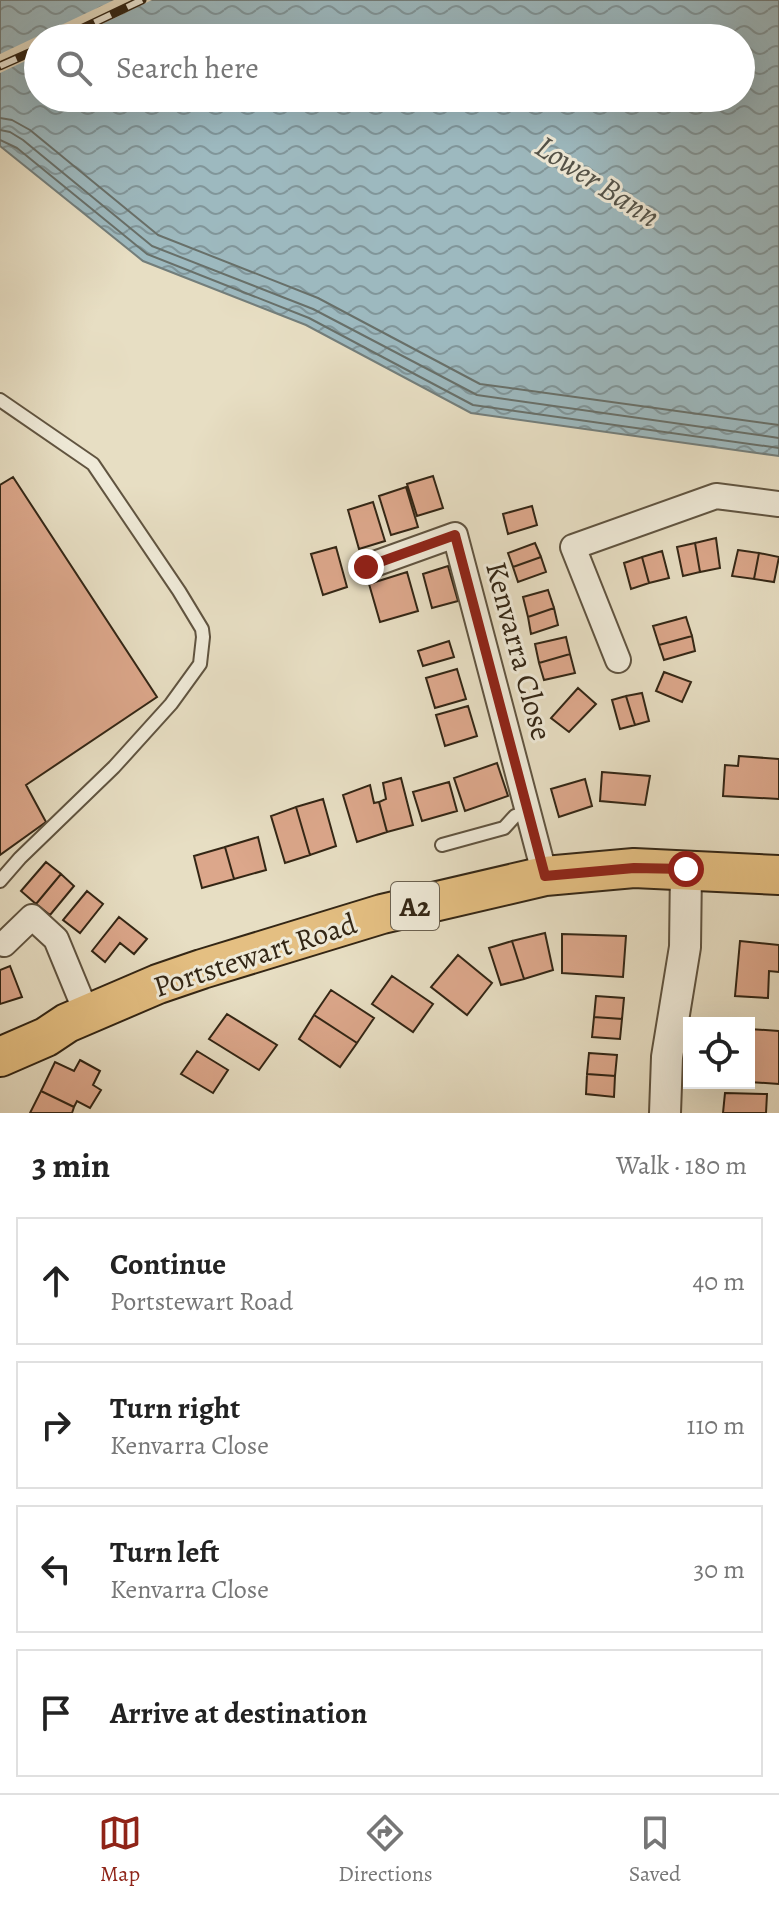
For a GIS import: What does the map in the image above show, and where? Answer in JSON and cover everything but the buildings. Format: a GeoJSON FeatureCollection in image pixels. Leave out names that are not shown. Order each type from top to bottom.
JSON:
{"type":"FeatureCollection","features":[{"type":"Feature","properties":{"kind":"main road","name":"Portstewart Road"},"geometry":{"type":"LineString","coordinates":[[0,1034],[77,1018],[202,969],[382,914],[545,876],[634,868],[779,875]]}},
{"type":"Feature","properties":{"kind":"main road","name":"Portstewart Road"},"geometry":{"type":"LineString","coordinates":[[0,1057],[46,1037],[77,1018]]}},
{"type":"Feature","properties":{"kind":"street"},"geometry":{"type":"LineString","coordinates":[[618,660],[573,547],[716,496],[779,504]]}},
{"type":"Feature","properties":{"kind":"street","name":"Kenvarra Close"},"geometry":{"type":"LineString","coordinates":[[366,567],[455,535],[545,876]]}},
{"type":"Feature","properties":{"kind":"street"},"geometry":{"type":"LineString","coordinates":[[665,1113],[667,1057],[685,947],[686,869]]}},
{"type":"Feature","properties":{"kind":"street"},"geometry":{"type":"LineString","coordinates":[[4,944],[32,917],[56,939],[77,1018]]}},
{"type":"Feature","properties":{"kind":"lane"},"geometry":{"type":"LineString","coordinates":[[0,400],[93,464],[179,591],[202,629],[203,637],[200,664],[171,704],[114,767],[0,881]]}},
{"type":"Feature","properties":{"kind":"lane"},"geometry":{"type":"LineString","coordinates":[[442,845],[504,828],[515,816],[528,812]]}},
{"type":"Feature","properties":{"kind":"water","name":"Lower Bann"},"geometry":{"type":"Polygon","coordinates":[[[0,0],[779,0],[779,456],[471,413],[306,325],[143,261],[0,146],[0,0]]]}},
{"type":"Feature","properties":{"kind":"pier"},"geometry":{"type":"Polygon","coordinates":[[[114,0],[152,0],[102,24],[63,24],[114,0]]]}},
{"type":"Feature","properties":{"kind":"pier"},"geometry":{"type":"Polygon","coordinates":[[[24,43],[24,62],[0,73],[0,54],[24,43]]]}},
{"type":"Feature","properties":{"kind":"railway"},"geometry":{"type":"LineString","coordinates":[[91,24],[142,0]]}},
{"type":"Feature","properties":{"kind":"railway"},"geometry":{"type":"LineString","coordinates":[[0,66],[24,55]]}},
{"type":"Feature","properties":{"kind":"route"},"geometry":{"type":"LineString","coordinates":[[366,567],[455,535],[545,876],[634,868],[686,869]]}}]}
